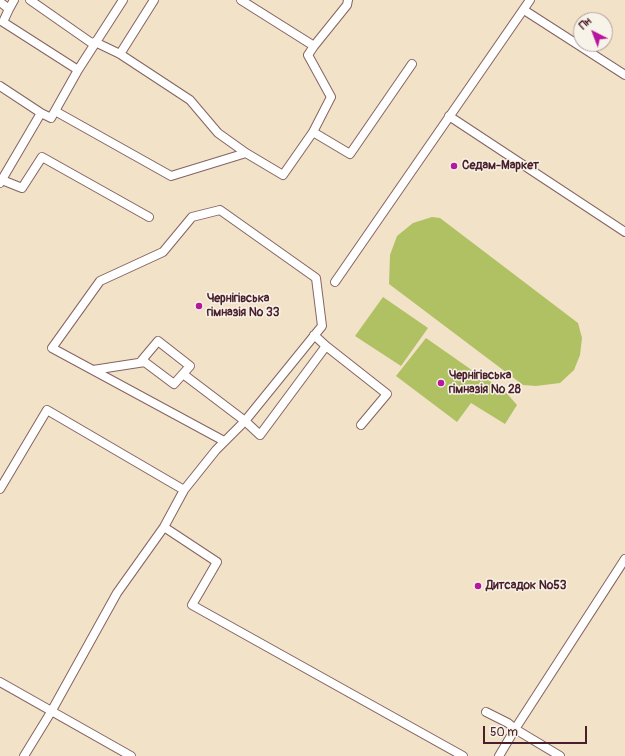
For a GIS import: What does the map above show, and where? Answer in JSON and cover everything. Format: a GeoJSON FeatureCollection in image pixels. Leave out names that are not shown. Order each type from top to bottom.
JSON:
{"type":"FeatureCollection","features":[{"type":"Feature","properties":{"kind":"lane"},"geometry":{"type":"LineString","coordinates":[[14,0],[3,22],[78,70]]}},
{"type":"Feature","properties":{"kind":"lane"},"geometry":{"type":"LineString","coordinates":[[30,0],[94,43],[120,54],[190,100],[218,133],[246,153],[283,174],[313,132],[331,96],[308,55],[347,5],[348,0]]}},
{"type":"Feature","properties":{"kind":"lane"},"geometry":{"type":"LineString","coordinates":[[0,86],[51,118],[94,43],[123,0]]}},
{"type":"Feature","properties":{"kind":"lane"},"geometry":{"type":"LineString","coordinates":[[120,54],[154,0]]}},
{"type":"Feature","properties":{"kind":"lane"},"geometry":{"type":"LineString","coordinates":[[241,0],[314,46]]}},
{"type":"Feature","properties":{"kind":"lane"},"geometry":{"type":"LineString","coordinates":[[335,282],[530,0]]}},
{"type":"Feature","properties":{"kind":"lane"},"geometry":{"type":"LineString","coordinates":[[0,2],[9,9]]}},
{"type":"Feature","properties":{"kind":"lane"},"geometry":{"type":"LineString","coordinates":[[524,10],[625,75]]}},
{"type":"Feature","properties":{"kind":"lane"},"geometry":{"type":"LineString","coordinates":[[313,132],[350,154],[412,64]]}},
{"type":"Feature","properties":{"kind":"lane"},"geometry":{"type":"LineString","coordinates":[[55,111],[170,176],[246,153]]}},
{"type":"Feature","properties":{"kind":"lane"},"geometry":{"type":"LineString","coordinates":[[41,113],[1,182],[22,188],[42,157],[149,217]]}},
{"type":"Feature","properties":{"kind":"lane"},"geometry":{"type":"LineString","coordinates":[[449,116],[625,232]]}},
{"type":"Feature","properties":{"kind":"lane"},"geometry":{"type":"LineString","coordinates":[[24,756],[51,712],[117,593],[164,527],[184,490],[224,441],[245,421],[322,326],[316,278],[220,210],[192,217],[163,252],[100,280],[52,348],[224,441]]}},
{"type":"Feature","properties":{"kind":"lane"},"geometry":{"type":"LineString","coordinates":[[314,335],[387,394],[361,425]]}},
{"type":"Feature","properties":{"kind":"lane"},"geometry":{"type":"LineString","coordinates":[[158,341],[190,366],[183,374],[174,384],[142,360],[158,341]]}},
{"type":"Feature","properties":{"kind":"lane"},"geometry":{"type":"LineString","coordinates":[[183,374],[245,421],[260,435],[326,346]]}},
{"type":"Feature","properties":{"kind":"lane"},"geometry":{"type":"LineString","coordinates":[[93,370],[145,362]]}},
{"type":"Feature","properties":{"kind":"lane"},"geometry":{"type":"LineString","coordinates":[[0,489],[47,410],[184,490]]}},
{"type":"Feature","properties":{"kind":"lane"},"geometry":{"type":"LineString","coordinates":[[164,527],[217,562],[192,605],[462,756]]}},
{"type":"Feature","properties":{"kind":"lane"},"geometry":{"type":"LineString","coordinates":[[499,756],[514,729],[625,559]]}},
{"type":"Feature","properties":{"kind":"lane"},"geometry":{"type":"LineString","coordinates":[[0,682],[131,756]]}},
{"type":"Feature","properties":{"kind":"lane"},"geometry":{"type":"LineString","coordinates":[[486,712],[508,723],[514,729],[560,756]]}},
{"type":"Feature","properties":{"kind":"green space"},"geometry":{"type":"Polygon","coordinates":[[[432,217],[440,218],[578,323],[582,338],[580,355],[574,370],[560,383],[536,386],[523,385],[389,284],[390,255],[397,236],[413,223],[432,217]]]}},
{"type":"Feature","properties":{"kind":"green space"},"geometry":{"type":"Polygon","coordinates":[[[383,297],[428,328],[401,366],[355,336],[383,297]]]}},
{"type":"Feature","properties":{"kind":"green space"},"geometry":{"type":"Polygon","coordinates":[[[426,338],[476,373],[503,389],[517,405],[505,424],[471,403],[457,422],[396,376],[426,338]]]}},
{"type":"Feature","properties":{"kind":"place","name":"Седам-Маркет"},"geometry":{"type":"Point","coordinates":[454,166]}},
{"type":"Feature","properties":{"kind":"place","name":"Чернігівська гімназія № 33"},"geometry":{"type":"Point","coordinates":[199,306]}},
{"type":"Feature","properties":{"kind":"place","name":"Чернігівська гімназія № 28"},"geometry":{"type":"Point","coordinates":[441,383]}},
{"type":"Feature","properties":{"kind":"place","name":"Дитсадок №53"},"geometry":{"type":"Point","coordinates":[478,586]}}]}
